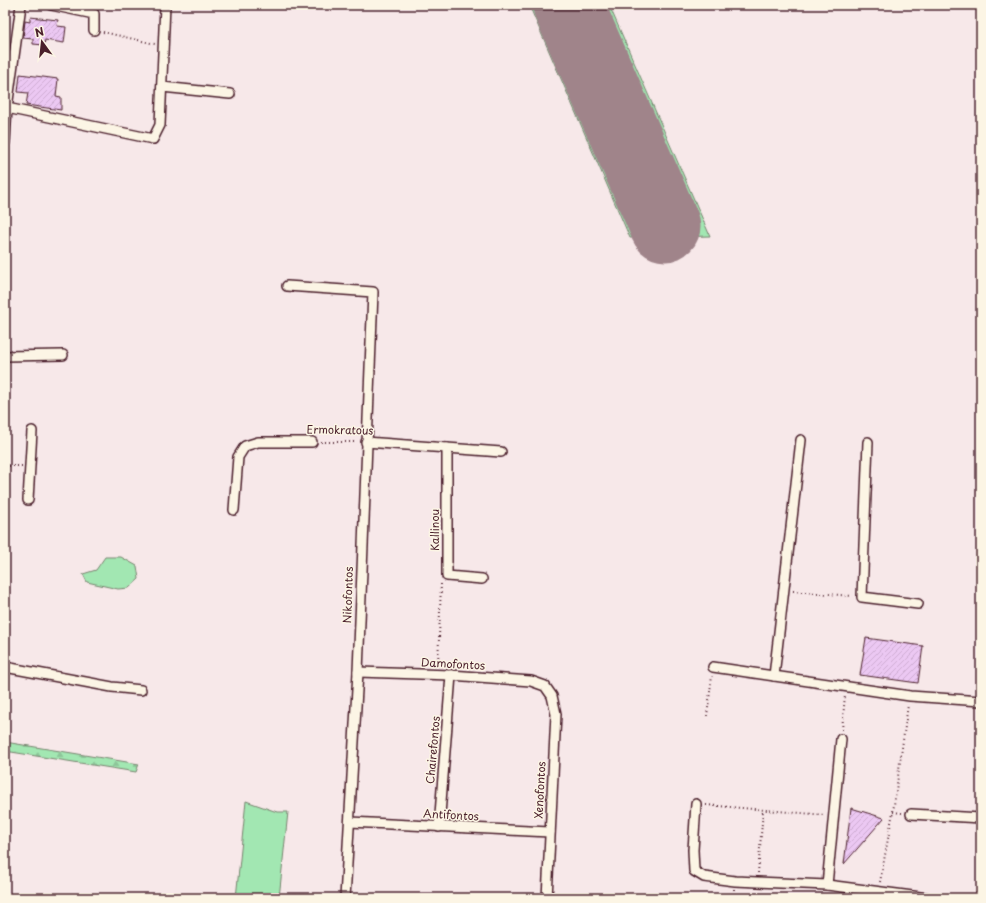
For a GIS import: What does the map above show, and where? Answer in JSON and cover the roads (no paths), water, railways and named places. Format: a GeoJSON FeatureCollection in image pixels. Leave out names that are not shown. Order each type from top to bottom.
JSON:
{"type":"FeatureCollection","features":[{"type":"Feature","properties":{"kind":"street"},"geometry":{"type":"LineString","coordinates":[[5,142],[7,108],[21,5]]}},
{"type":"Feature","properties":{"kind":"street"},"geometry":{"type":"LineString","coordinates":[[50,5],[94,14],[94,30]]}},
{"type":"Feature","properties":{"kind":"street"},"geometry":{"type":"LineString","coordinates":[[7,108],[154,139],[160,125],[165,5]]}},
{"type":"Feature","properties":{"kind":"street"},"geometry":{"type":"LineString","coordinates":[[162,86],[230,94]]}},
{"type":"Feature","properties":{"kind":"street","name":"Nikofontos"},"geometry":{"type":"LineString","coordinates":[[287,286],[374,292],[366,442],[358,672],[345,898]]}},
{"type":"Feature","properties":{"kind":"street"},"geometry":{"type":"LineString","coordinates":[[5,356],[64,355]]}},
{"type":"Feature","properties":{"kind":"street"},"geometry":{"type":"LineString","coordinates":[[28,500],[32,430]]}},
{"type":"Feature","properties":{"kind":"street"},"geometry":{"type":"LineString","coordinates":[[774,676],[801,440]]}},
{"type":"Feature","properties":{"kind":"street","name":"Ermokratous"},"geometry":{"type":"LineString","coordinates":[[234,510],[238,457],[245,446],[258,442],[312,442]]}},
{"type":"Feature","properties":{"kind":"street","name":"Ermokratous"},"geometry":{"type":"LineString","coordinates":[[366,442],[501,452]]}},
{"type":"Feature","properties":{"kind":"street"},"geometry":{"type":"LineString","coordinates":[[868,442],[862,597],[918,604]]}},
{"type":"Feature","properties":{"kind":"street","name":"Kallinou"},"geometry":{"type":"LineString","coordinates":[[447,448],[447,576],[482,579]]}},
{"type":"Feature","properties":{"kind":"street"},"geometry":{"type":"LineString","coordinates":[[5,666],[112,687],[141,690]]}},
{"type":"Feature","properties":{"kind":"street"},"geometry":{"type":"LineString","coordinates":[[714,667],[910,696],[981,700]]}},
{"type":"Feature","properties":{"kind":"street","name":"Damofontos"},"geometry":{"type":"LineString","coordinates":[[358,672],[451,675],[530,681],[545,686]]}},
{"type":"Feature","properties":{"kind":"street","name":"Chairefontos"},"geometry":{"type":"LineString","coordinates":[[439,827],[451,675]]}},
{"type":"Feature","properties":{"kind":"street","name":"Xenofontos"},"geometry":{"type":"LineString","coordinates":[[545,686],[552,696],[556,714],[547,898]]}},
{"type":"Feature","properties":{"kind":"street"},"geometry":{"type":"LineString","coordinates":[[827,885],[841,739]]}},
{"type":"Feature","properties":{"kind":"street"},"geometry":{"type":"LineString","coordinates":[[696,804],[693,850],[694,871],[704,877],[757,882],[827,885],[928,898]]}},
{"type":"Feature","properties":{"kind":"street"},"geometry":{"type":"LineString","coordinates":[[911,814],[981,818]]}},
{"type":"Feature","properties":{"kind":"street","name":"Antifontos"},"geometry":{"type":"LineString","coordinates":[[350,822],[550,832]]}}]}
